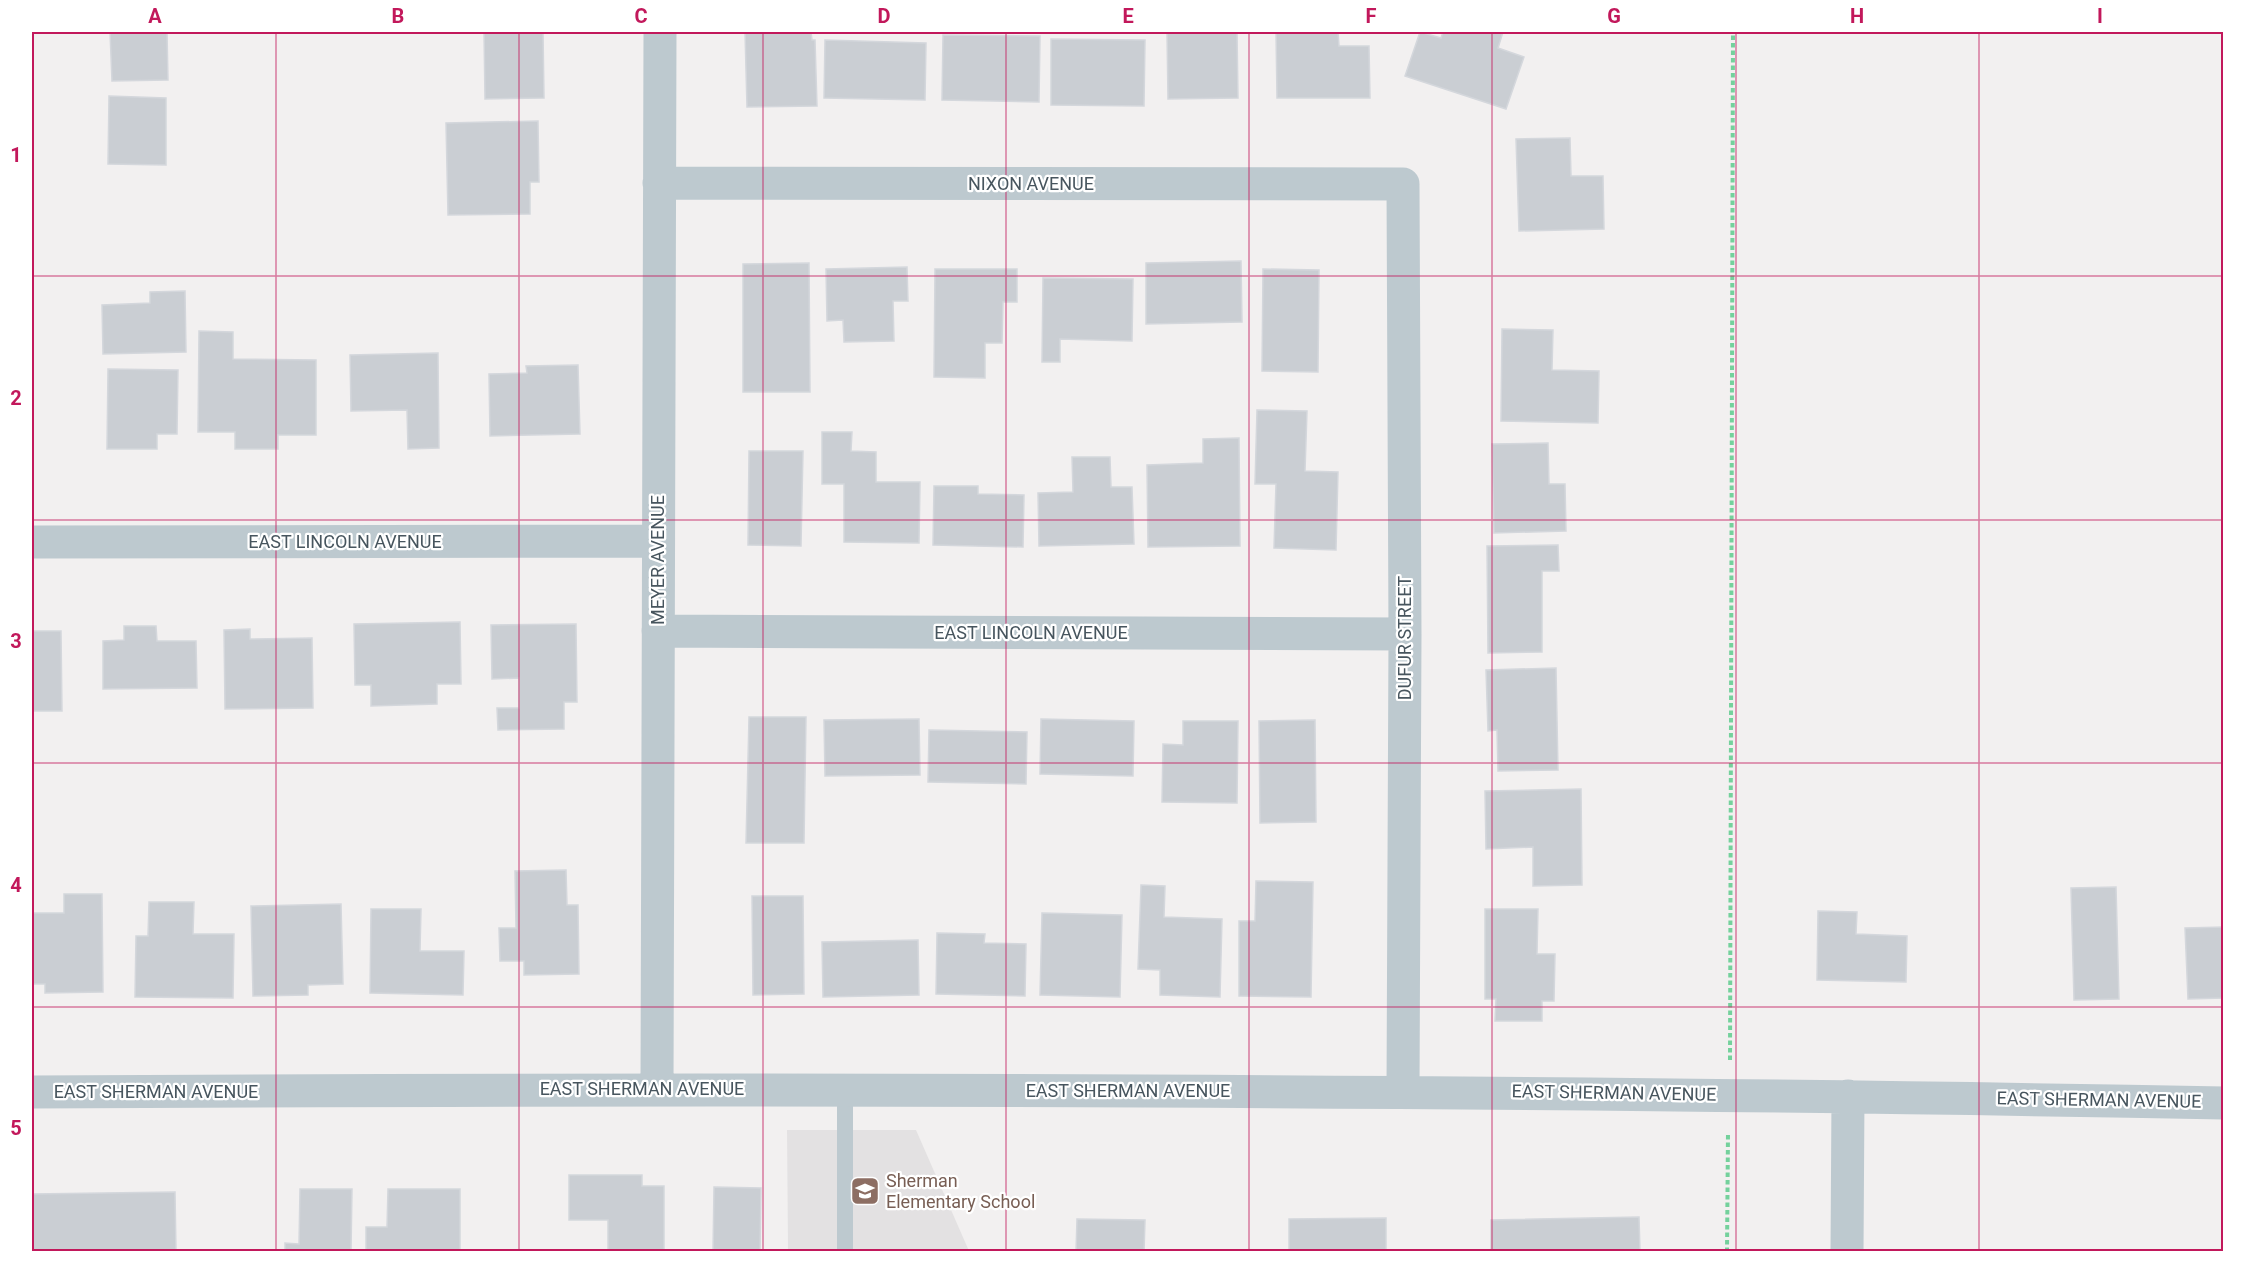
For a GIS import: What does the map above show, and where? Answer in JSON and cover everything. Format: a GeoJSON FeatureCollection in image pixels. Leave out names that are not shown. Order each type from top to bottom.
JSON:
{"type":"FeatureCollection","features":[{"type":"Feature","properties":{"kind":"street","name":"MEYER AVENUE"},"geometry":{"type":"LineString","coordinates":[[657,1089],[660,32]]}},
{"type":"Feature","properties":{"kind":"street","name":"NIXON AVENUE"},"geometry":{"type":"LineString","coordinates":[[659,183],[1403,184]]}},
{"type":"Feature","properties":{"kind":"street","name":"DUFUR STREET"},"geometry":{"type":"LineString","coordinates":[[1403,184],[1405,634],[1403,1091]]}},
{"type":"Feature","properties":{"kind":"street","name":"EAST LINCOLN AVENUE"},"geometry":{"type":"LineString","coordinates":[[32,542],[658,541]]}},
{"type":"Feature","properties":{"kind":"street","name":"EAST LINCOLN AVENUE"},"geometry":{"type":"LineString","coordinates":[[658,631],[1405,634]]}},
{"type":"Feature","properties":{"kind":"street","name":"EAST SHERMAN AVENUE"},"geometry":{"type":"LineString","coordinates":[[32,1092],[657,1089],[1403,1091],[2223,1103]]}},
{"type":"Feature","properties":{"kind":"street"},"geometry":{"type":"LineString","coordinates":[[1847,1251],[1848,1096]]}},
{"type":"Feature","properties":{"kind":"lane"},"geometry":{"type":"LineString","coordinates":[[845,1090],[845,1251]]}},
{"type":"Feature","properties":{"kind":"path"},"geometry":{"type":"LineString","coordinates":[[1727,1251],[1730,1095],[1733,32]]}},
{"type":"Feature","properties":{"kind":"shaded area","name":"Sherman Elementary School"},"geometry":{"type":"Polygon","coordinates":[[[787,1130],[916,1130],[969,1251],[788,1251],[787,1130]]]}},
{"type":"Feature","properties":{"kind":"building"},"geometry":{"type":"Polygon","coordinates":[[[110,32],[167,32],[168,80],[112,81],[110,32]]]}},
{"type":"Feature","properties":{"kind":"building"},"geometry":{"type":"Polygon","coordinates":[[[484,32],[543,32],[544,98],[485,99],[484,32]]]}},
{"type":"Feature","properties":{"kind":"building"},"geometry":{"type":"Polygon","coordinates":[[[745,32],[811,32],[812,40],[815,40],[817,106],[747,107],[745,32]]]}},
{"type":"Feature","properties":{"kind":"building"},"geometry":{"type":"Polygon","coordinates":[[[1167,32],[1237,32],[1238,98],[1168,99],[1167,32]]]}},
{"type":"Feature","properties":{"kind":"building"},"geometry":{"type":"Polygon","coordinates":[[[1276,32],[1338,32],[1339,46],[1369,46],[1370,98],[1277,98],[1276,32]]]}},
{"type":"Feature","properties":{"kind":"building"},"geometry":{"type":"Polygon","coordinates":[[[1420,32],[1441,38],[1443,32],[1503,32],[1498,48],[1524,57],[1506,109],[1405,76],[1420,32]]]}},
{"type":"Feature","properties":{"kind":"building"},"geometry":{"type":"Polygon","coordinates":[[[943,35],[1040,36],[1039,102],[942,100],[943,35]]]}},
{"type":"Feature","properties":{"kind":"building"},"geometry":{"type":"Polygon","coordinates":[[[1051,39],[1145,40],[1144,106],[1051,105],[1051,39]]]}},
{"type":"Feature","properties":{"kind":"building"},"geometry":{"type":"Polygon","coordinates":[[[825,40],[926,43],[925,100],[824,98],[825,40]]]}},
{"type":"Feature","properties":{"kind":"building"},"geometry":{"type":"Polygon","coordinates":[[[109,96],[166,98],[166,165],[108,164],[109,96]]]}},
{"type":"Feature","properties":{"kind":"building"},"geometry":{"type":"Polygon","coordinates":[[[538,121],[539,182],[530,182],[530,214],[448,215],[446,123],[538,121]]]}},
{"type":"Feature","properties":{"kind":"building"},"geometry":{"type":"Polygon","coordinates":[[[1570,138],[1571,176],[1603,176],[1604,229],[1519,231],[1516,139],[1570,138]]]}},
{"type":"Feature","properties":{"kind":"building"},"geometry":{"type":"Polygon","coordinates":[[[1241,261],[1242,322],[1146,324],[1146,263],[1241,261]]]}},
{"type":"Feature","properties":{"kind":"building"},"geometry":{"type":"Polygon","coordinates":[[[809,263],[810,392],[743,392],[743,264],[809,263]]]}},
{"type":"Feature","properties":{"kind":"building"},"geometry":{"type":"Polygon","coordinates":[[[907,267],[908,301],[893,301],[894,341],[844,342],[843,320],[827,321],[826,269],[907,267]]]}},
{"type":"Feature","properties":{"kind":"building"},"geometry":{"type":"Polygon","coordinates":[[[935,269],[1017,269],[1017,302],[1003,302],[1002,343],[985,343],[985,378],[934,377],[935,269]]]}},
{"type":"Feature","properties":{"kind":"building"},"geometry":{"type":"Polygon","coordinates":[[[1263,269],[1319,270],[1318,372],[1262,371],[1263,269]]]}},
{"type":"Feature","properties":{"kind":"building"},"geometry":{"type":"Polygon","coordinates":[[[1043,278],[1133,279],[1132,341],[1060,339],[1060,362],[1042,362],[1043,278]]]}},
{"type":"Feature","properties":{"kind":"building"},"geometry":{"type":"Polygon","coordinates":[[[185,291],[186,352],[103,354],[102,305],[150,303],[150,292],[185,291]]]}},
{"type":"Feature","properties":{"kind":"building"},"geometry":{"type":"Polygon","coordinates":[[[1502,329],[1553,330],[1552,370],[1599,371],[1598,423],[1501,421],[1502,329]]]}},
{"type":"Feature","properties":{"kind":"building"},"geometry":{"type":"Polygon","coordinates":[[[199,331],[233,332],[233,359],[316,360],[316,435],[278,435],[278,449],[235,449],[235,432],[198,432],[199,331]]]}},
{"type":"Feature","properties":{"kind":"building"},"geometry":{"type":"Polygon","coordinates":[[[438,353],[439,448],[408,449],[407,410],[351,411],[350,355],[438,353]]]}},
{"type":"Feature","properties":{"kind":"building"},"geometry":{"type":"Polygon","coordinates":[[[578,365],[580,434],[490,436],[489,374],[527,373],[526,366],[578,365]]]}},
{"type":"Feature","properties":{"kind":"building"},"geometry":{"type":"Polygon","coordinates":[[[108,369],[178,370],[177,434],[157,434],[157,449],[107,449],[108,369]]]}},
{"type":"Feature","properties":{"kind":"building"},"geometry":{"type":"Polygon","coordinates":[[[1257,410],[1307,411],[1305,471],[1338,472],[1336,550],[1274,548],[1276,484],[1255,484],[1257,410]]]}},
{"type":"Feature","properties":{"kind":"building"},"geometry":{"type":"Polygon","coordinates":[[[822,432],[852,432],[851,451],[876,452],[876,482],[920,482],[919,543],[844,542],[844,484],[822,484],[822,432]]]}},
{"type":"Feature","properties":{"kind":"building"},"geometry":{"type":"Polygon","coordinates":[[[1239,438],[1240,546],[1148,547],[1147,465],[1203,463],[1203,439],[1239,438]]]}},
{"type":"Feature","properties":{"kind":"building"},"geometry":{"type":"Polygon","coordinates":[[[1548,443],[1549,484],[1565,484],[1566,531],[1494,533],[1492,444],[1548,443]]]}},
{"type":"Feature","properties":{"kind":"building"},"geometry":{"type":"Polygon","coordinates":[[[749,451],[803,451],[801,546],[748,545],[749,451]]]}},
{"type":"Feature","properties":{"kind":"building"},"geometry":{"type":"Polygon","coordinates":[[[1072,457],[1110,457],[1111,487],[1132,487],[1134,544],[1039,546],[1038,493],[1073,492],[1072,457]]]}},
{"type":"Feature","properties":{"kind":"building"},"geometry":{"type":"Polygon","coordinates":[[[934,486],[978,486],[978,494],[1024,495],[1023,547],[933,545],[934,486]]]}},
{"type":"Feature","properties":{"kind":"building"},"geometry":{"type":"Polygon","coordinates":[[[1558,545],[1559,571],[1542,571],[1542,652],[1488,653],[1487,546],[1558,545]]]}},
{"type":"Feature","properties":{"kind":"building"},"geometry":{"type":"Polygon","coordinates":[[[460,622],[461,684],[437,684],[437,704],[371,706],[371,685],[355,685],[354,624],[460,622]]]}},
{"type":"Feature","properties":{"kind":"building"},"geometry":{"type":"Polygon","coordinates":[[[576,624],[577,702],[564,702],[564,729],[498,730],[497,708],[519,708],[519,678],[492,679],[491,625],[576,624]]]}},
{"type":"Feature","properties":{"kind":"building"},"geometry":{"type":"Polygon","coordinates":[[[124,626],[156,626],[157,641],[196,641],[197,688],[103,689],[103,641],[124,640],[124,626]]]}},
{"type":"Feature","properties":{"kind":"building"},"geometry":{"type":"Polygon","coordinates":[[[250,629],[250,639],[312,638],[313,708],[225,709],[224,630],[250,629]]]}},
{"type":"Feature","properties":{"kind":"building"},"geometry":{"type":"Polygon","coordinates":[[[32,631],[61,631],[62,711],[32,711],[32,631]]]}},
{"type":"Feature","properties":{"kind":"building"},"geometry":{"type":"Polygon","coordinates":[[[1556,668],[1558,770],[1498,771],[1497,730],[1488,731],[1486,670],[1556,668]]]}},
{"type":"Feature","properties":{"kind":"building"},"geometry":{"type":"Polygon","coordinates":[[[749,717],[806,717],[804,843],[746,843],[749,717]]]}},
{"type":"Feature","properties":{"kind":"building"},"geometry":{"type":"Polygon","coordinates":[[[919,719],[920,775],[825,776],[824,720],[919,719]]]}},
{"type":"Feature","properties":{"kind":"building"},"geometry":{"type":"Polygon","coordinates":[[[1041,719],[1134,721],[1133,776],[1040,774],[1041,719]]]}},
{"type":"Feature","properties":{"kind":"building"},"geometry":{"type":"Polygon","coordinates":[[[1315,720],[1316,822],[1260,823],[1259,721],[1315,720]]]}},
{"type":"Feature","properties":{"kind":"building"},"geometry":{"type":"Polygon","coordinates":[[[1183,721],[1238,721],[1237,803],[1162,802],[1163,744],[1183,745],[1183,721]]]}},
{"type":"Feature","properties":{"kind":"building"},"geometry":{"type":"Polygon","coordinates":[[[929,730],[1027,732],[1026,784],[928,782],[929,730]]]}},
{"type":"Feature","properties":{"kind":"building"},"geometry":{"type":"Polygon","coordinates":[[[1581,789],[1582,885],[1533,886],[1533,847],[1486,849],[1485,791],[1581,789]]]}},
{"type":"Feature","properties":{"kind":"building"},"geometry":{"type":"Polygon","coordinates":[[[566,870],[567,905],[578,905],[579,974],[524,975],[524,961],[500,961],[499,928],[516,928],[515,871],[566,870]]]}},
{"type":"Feature","properties":{"kind":"building"},"geometry":{"type":"Polygon","coordinates":[[[1256,881],[1313,882],[1311,997],[1239,996],[1239,921],[1255,921],[1256,881]]]}},
{"type":"Feature","properties":{"kind":"building"},"geometry":{"type":"Polygon","coordinates":[[[1141,885],[1165,886],[1164,917],[1222,919],[1220,997],[1160,995],[1160,970],[1138,969],[1141,885]]]}},
{"type":"Feature","properties":{"kind":"building"},"geometry":{"type":"Polygon","coordinates":[[[2116,887],[2119,999],[2074,1000],[2071,888],[2116,887]]]}},
{"type":"Feature","properties":{"kind":"building"},"geometry":{"type":"Polygon","coordinates":[[[64,894],[102,894],[103,992],[45,993],[45,984],[32,984],[32,913],[64,913],[64,894]]]}},
{"type":"Feature","properties":{"kind":"building"},"geometry":{"type":"Polygon","coordinates":[[[752,896],[803,896],[804,994],[753,995],[752,896]]]}},
{"type":"Feature","properties":{"kind":"building"},"geometry":{"type":"Polygon","coordinates":[[[149,902],[194,902],[193,934],[234,934],[233,998],[135,997],[136,936],[148,936],[149,902]]]}},
{"type":"Feature","properties":{"kind":"building"},"geometry":{"type":"Polygon","coordinates":[[[341,904],[343,984],[308,985],[308,995],[253,996],[251,906],[341,904]]]}},
{"type":"Feature","properties":{"kind":"building"},"geometry":{"type":"Polygon","coordinates":[[[371,909],[421,909],[420,951],[464,951],[463,995],[370,993],[371,909]]]}},
{"type":"Feature","properties":{"kind":"building"},"geometry":{"type":"Polygon","coordinates":[[[1485,909],[1538,909],[1537,954],[1555,954],[1554,1001],[1542,1001],[1542,1021],[1495,1021],[1496,999],[1485,999],[1485,909]]]}},
{"type":"Feature","properties":{"kind":"building"},"geometry":{"type":"Polygon","coordinates":[[[1818,911],[1857,912],[1856,934],[1907,936],[1906,982],[1817,980],[1818,911]]]}},
{"type":"Feature","properties":{"kind":"building"},"geometry":{"type":"Polygon","coordinates":[[[1042,913],[1122,915],[1120,997],[1040,995],[1042,913]]]}},
{"type":"Feature","properties":{"kind":"building"},"geometry":{"type":"Polygon","coordinates":[[[2224,927],[2224,998],[2188,999],[2185,928],[2224,927]]]}},
{"type":"Feature","properties":{"kind":"building"},"geometry":{"type":"Polygon","coordinates":[[[937,933],[985,934],[984,943],[1026,944],[1025,996],[936,994],[937,933]]]}},
{"type":"Feature","properties":{"kind":"building"},"geometry":{"type":"Polygon","coordinates":[[[918,940],[919,995],[823,997],[822,942],[918,940]]]}},
{"type":"Feature","properties":{"kind":"building"},"geometry":{"type":"Polygon","coordinates":[[[569,1175],[642,1175],[642,1186],[664,1186],[664,1252],[608,1252],[608,1220],[569,1220],[569,1175]]]}},
{"type":"Feature","properties":{"kind":"building"},"geometry":{"type":"Polygon","coordinates":[[[714,1187],[761,1188],[760,1252],[713,1252],[714,1187]]]}},
{"type":"Feature","properties":{"kind":"building"},"geometry":{"type":"Polygon","coordinates":[[[300,1189],[352,1189],[351,1252],[285,1252],[285,1243],[299,1244],[300,1189]]]}},
{"type":"Feature","properties":{"kind":"building"},"geometry":{"type":"Polygon","coordinates":[[[388,1189],[460,1189],[460,1252],[366,1252],[366,1227],[387,1227],[388,1189]]]}},
{"type":"Feature","properties":{"kind":"building"},"geometry":{"type":"Polygon","coordinates":[[[175,1192],[176,1252],[32,1252],[32,1194],[175,1192]]]}},
{"type":"Feature","properties":{"kind":"building"},"geometry":{"type":"Polygon","coordinates":[[[1639,1217],[1640,1252],[1491,1252],[1491,1220],[1639,1217]]]}},
{"type":"Feature","properties":{"kind":"building"},"geometry":{"type":"Polygon","coordinates":[[[1386,1218],[1386,1252],[1289,1252],[1289,1219],[1386,1218]]]}},
{"type":"Feature","properties":{"kind":"building"},"geometry":{"type":"Polygon","coordinates":[[[1077,1219],[1145,1220],[1144,1252],[1076,1252],[1077,1219]]]}},
{"type":"Feature","properties":{"kind":"place","name":"Sherman Elementary School"},"geometry":{"type":"Point","coordinates":[865,1191]}}]}
